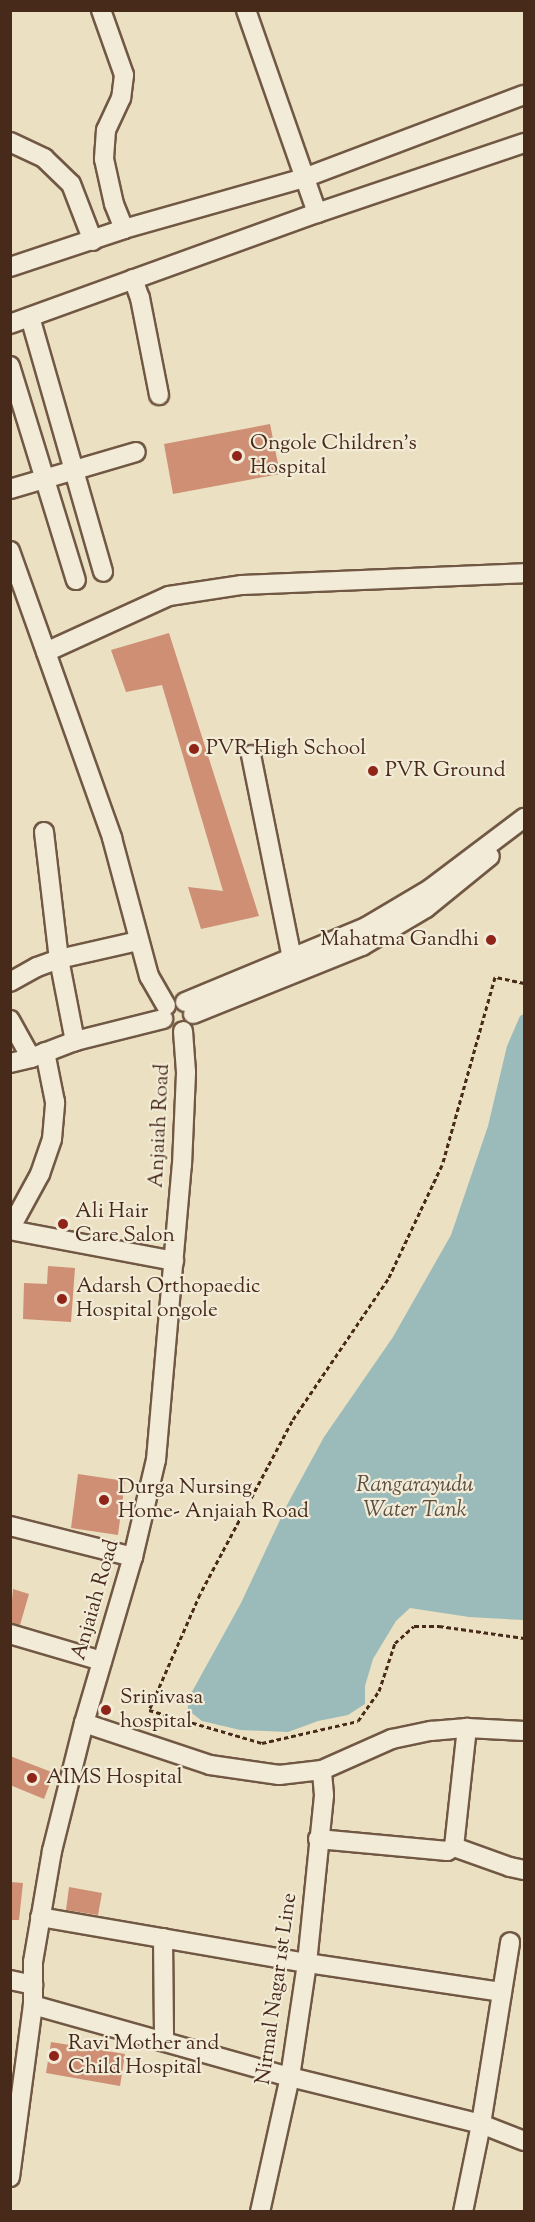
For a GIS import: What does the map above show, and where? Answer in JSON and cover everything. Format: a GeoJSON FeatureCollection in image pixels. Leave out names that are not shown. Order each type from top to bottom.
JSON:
{"type":"FeatureCollection","features":[{"type":"Feature","properties":{"kind":"street"},"geometry":{"type":"LineString","coordinates":[[101,10],[124,75],[121,98],[106,130],[104,159],[114,204],[124,230]]}},
{"type":"Feature","properties":{"kind":"street"},"geometry":{"type":"LineString","coordinates":[[246,10],[317,213]]}},
{"type":"Feature","properties":{"kind":"street"},"geometry":{"type":"LineString","coordinates":[[10,267],[124,230],[304,178],[525,95]]}},
{"type":"Feature","properties":{"kind":"street"},"geometry":{"type":"LineString","coordinates":[[10,142],[44,158],[71,184],[93,241]]}},
{"type":"Feature","properties":{"kind":"street"},"geometry":{"type":"LineString","coordinates":[[10,324],[317,213],[525,143]]}},
{"type":"Feature","properties":{"kind":"street"},"geometry":{"type":"LineString","coordinates":[[133,279],[140,297],[159,395]]}},
{"type":"Feature","properties":{"kind":"street"},"geometry":{"type":"LineString","coordinates":[[30,316],[103,572]]}},
{"type":"Feature","properties":{"kind":"street"},"geometry":{"type":"LineString","coordinates":[[10,366],[76,580]]}},
{"type":"Feature","properties":{"kind":"street"},"geometry":{"type":"LineString","coordinates":[[10,489],[136,452]]}},
{"type":"Feature","properties":{"kind":"street"},"geometry":{"type":"LineString","coordinates":[[10,551],[112,838],[149,976],[164,1012],[170,1029],[183,1031],[193,1021],[189,1008],[175,1000],[164,1012],[10,1063]]}},
{"type":"Feature","properties":{"kind":"street"},"geometry":{"type":"LineString","coordinates":[[46,652],[169,596],[242,585],[525,573]]}},
{"type":"Feature","properties":{"kind":"street"},"geometry":{"type":"LineString","coordinates":[[251,755],[292,959]]}},
{"type":"Feature","properties":{"kind":"street"},"geometry":{"type":"LineString","coordinates":[[189,1008],[366,927],[430,889],[525,818]]}},
{"type":"Feature","properties":{"kind":"street"},"geometry":{"type":"LineString","coordinates":[[189,1008],[362,946],[405,922],[469,875],[525,829]]}},
{"type":"Feature","properties":{"kind":"street"},"geometry":{"type":"LineString","coordinates":[[44,832],[59,959],[75,1041]]}},
{"type":"Feature","properties":{"kind":"street"},"geometry":{"type":"LineString","coordinates":[[10,982],[37,967],[59,959],[138,941]]}},
{"type":"Feature","properties":{"kind":"street"},"geometry":{"type":"LineString","coordinates":[[10,1020],[38,1055],[55,1102],[52,1139],[40,1174],[11,1229],[174,1261]]}},
{"type":"Feature","properties":{"kind":"street","name":"Anjaiah Road"},"geometry":{"type":"LineString","coordinates":[[10,2177],[18,2063],[33,2004],[33,1962],[62,1802],[133,1557],[160,1429],[186,1072],[183,1031]]}},
{"type":"Feature","properties":{"kind":"street"},"geometry":{"type":"LineString","coordinates":[[10,1526],[133,1557]]}},
{"type":"Feature","properties":{"kind":"street"},"geometry":{"type":"LineString","coordinates":[[10,1634],[102,1661]]}},
{"type":"Feature","properties":{"kind":"street"},"geometry":{"type":"LineString","coordinates":[[84,1723],[210,1765],[279,1775],[322,1770],[392,1739],[467,1728],[525,1731]]}},
{"type":"Feature","properties":{"kind":"street"},"geometry":{"type":"LineString","coordinates":[[454,1847],[467,1728]]}},
{"type":"Feature","properties":{"kind":"street","name":"Nirmal Nagar 1st Line"},"geometry":{"type":"LineString","coordinates":[[260,2211],[290,2077],[307,1963],[324,1795],[322,1770]]}},
{"type":"Feature","properties":{"kind":"street"},"geometry":{"type":"LineString","coordinates":[[318,1839],[447,1851],[454,1847],[525,1870]]}},
{"type":"Feature","properties":{"kind":"street"},"geometry":{"type":"LineString","coordinates":[[40,1917],[307,1963],[502,1992]]}},
{"type":"Feature","properties":{"kind":"street"},"geometry":{"type":"LineString","coordinates":[[163,1938],[164,2041]]}},
{"type":"Feature","properties":{"kind":"street"},"geometry":{"type":"LineString","coordinates":[[463,2211],[481,2124],[510,1942]]}},
{"type":"Feature","properties":{"kind":"street"},"geometry":{"type":"LineString","coordinates":[[10,1980],[33,1985]]}},
{"type":"Feature","properties":{"kind":"street"},"geometry":{"type":"LineString","coordinates":[[33,2004],[290,2077],[481,2124],[525,2141]]}},
{"type":"Feature","properties":{"kind":"path"},"geometry":{"type":"LineString","coordinates":[[525,983],[495,977],[442,1165],[388,1279],[292,1421],[200,1594],[149,1710],[262,1743],[358,1721],[379,1690],[395,1642],[414,1626],[439,1626],[525,1638]]}},
{"type":"Feature","properties":{"kind":"water","name":"Rangarayudu Water Tank"},"geometry":{"type":"Polygon","coordinates":[[[524,1014],[524,1620],[469,1617],[410,1608],[396,1621],[373,1659],[365,1686],[365,1704],[348,1715],[318,1721],[288,1732],[240,1730],[202,1721],[188,1710],[188,1699],[241,1603],[287,1505],[324,1437],[393,1337],[451,1235],[488,1126],[507,1046],[520,1016],[524,1014]]]}},
{"type":"Feature","properties":{"kind":"building"},"geometry":{"type":"Polygon","coordinates":[[[270,424],[280,474],[173,494],[164,444],[270,424]]]}},
{"type":"Feature","properties":{"kind":"building","name":"PVR High School"},"geometry":{"type":"Polygon","coordinates":[[[169,633],[259,916],[201,929],[188,887],[223,891],[162,685],[126,692],[111,650],[169,633]]]}},
{"type":"Feature","properties":{"kind":"building"},"geometry":{"type":"Polygon","coordinates":[[[48,1266],[75,1268],[71,1322],[23,1319],[24,1283],[47,1284],[48,1266]]]}},
{"type":"Feature","properties":{"kind":"building"},"geometry":{"type":"Polygon","coordinates":[[[78,1474],[125,1481],[118,1535],[71,1528],[78,1474]]]}},
{"type":"Feature","properties":{"kind":"building"},"geometry":{"type":"Polygon","coordinates":[[[13,1589],[29,1594],[20,1625],[10,1623],[13,1589]]]}},
{"type":"Feature","properties":{"kind":"building"},"geometry":{"type":"Polygon","coordinates":[[[10,1756],[54,1773],[44,1799],[10,1785],[10,1756]]]}},
{"type":"Feature","properties":{"kind":"building"},"geometry":{"type":"Polygon","coordinates":[[[10,1882],[23,1883],[19,1920],[10,1920],[10,1882]]]}},
{"type":"Feature","properties":{"kind":"building"},"geometry":{"type":"Polygon","coordinates":[[[69,1887],[102,1893],[98,1915],[66,1910],[69,1887]]]}},
{"type":"Feature","properties":{"kind":"building"},"geometry":{"type":"Polygon","coordinates":[[[51,2042],[125,2054],[120,2086],[46,2073],[51,2042]]]}},
{"type":"Feature","properties":{"kind":"place","name":"Ongole Children's Hospital"},"geometry":{"type":"Point","coordinates":[237,456]}},
{"type":"Feature","properties":{"kind":"place","name":"PVR High School"},"geometry":{"type":"Point","coordinates":[194,749]}},
{"type":"Feature","properties":{"kind":"place","name":"PVR Ground"},"geometry":{"type":"Point","coordinates":[373,771]}},
{"type":"Feature","properties":{"kind":"place","name":"Mahatma Gandhi"},"geometry":{"type":"Point","coordinates":[491,940]}},
{"type":"Feature","properties":{"kind":"place","name":"Ali Hair Care Salon"},"geometry":{"type":"Point","coordinates":[63,1224]}},
{"type":"Feature","properties":{"kind":"place","name":"Adarsh Orthopaedic Hospital ongole"},"geometry":{"type":"Point","coordinates":[62,1299]}},
{"type":"Feature","properties":{"kind":"place","name":"Durga Nursing Home- Anjaiah Road"},"geometry":{"type":"Point","coordinates":[104,1500]}},
{"type":"Feature","properties":{"kind":"place","name":"Srinivasa hospital"},"geometry":{"type":"Point","coordinates":[106,1710]}},
{"type":"Feature","properties":{"kind":"place","name":"AIMS Hospital"},"geometry":{"type":"Point","coordinates":[32,1778]}},
{"type":"Feature","properties":{"kind":"place","name":"Ravi Mother and Child Hospital"},"geometry":{"type":"Point","coordinates":[54,2056]}}]}
